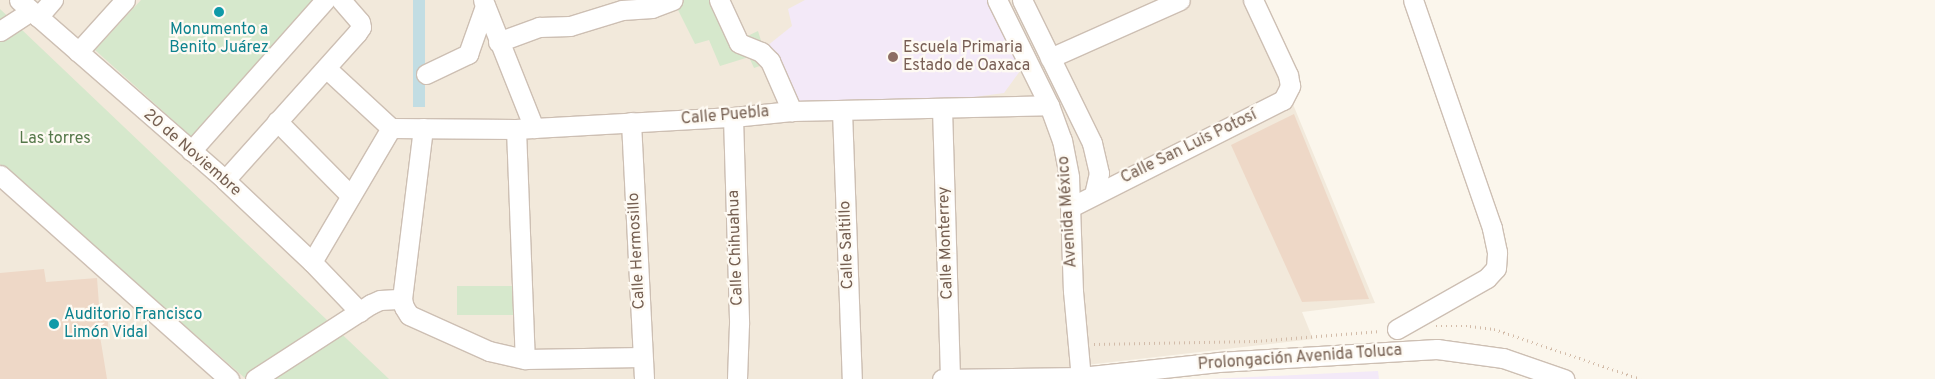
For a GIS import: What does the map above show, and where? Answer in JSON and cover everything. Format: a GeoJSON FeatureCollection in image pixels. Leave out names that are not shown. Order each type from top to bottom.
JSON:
{"type":"FeatureCollection","features":[{"type":"Feature","properties":{"kind":"street"},"geometry":{"type":"LineString","coordinates":[[0,31],[29,10],[53,0]]}},
{"type":"Feature","properties":{"kind":"street"},"geometry":{"type":"LineString","coordinates":[[78,52],[125,0]]}},
{"type":"Feature","properties":{"kind":"street"},"geometry":{"type":"LineString","coordinates":[[191,151],[324,0]]}},
{"type":"Feature","properties":{"kind":"street"},"geometry":{"type":"LineString","coordinates":[[225,180],[358,33],[361,27],[360,22],[342,0]]}},
{"type":"Feature","properties":{"kind":"street"},"geometry":{"type":"LineString","coordinates":[[498,42],[531,29],[570,26],[622,10],[652,8],[673,0]]}},
{"type":"Feature","properties":{"kind":"street"},"geometry":{"type":"LineString","coordinates":[[719,0],[739,43],[761,52],[770,61],[792,111]]}},
{"type":"Feature","properties":{"kind":"street","name":"Avenida México"},"geometry":{"type":"LineString","coordinates":[[997,0],[1049,105],[1062,140],[1069,177],[1073,291],[1081,378]]}},
{"type":"Feature","properties":{"kind":"street","name":"Avenida México"},"geometry":{"type":"LineString","coordinates":[[1022,0],[1092,143],[1098,164],[1098,181],[1094,194]]}},
{"type":"Feature","properties":{"kind":"street"},"geometry":{"type":"LineString","coordinates":[[1050,58],[1180,0]]}},
{"type":"Feature","properties":{"kind":"street","name":"Calle San Luis Potosí"},"geometry":{"type":"LineString","coordinates":[[1071,207],[1283,100],[1290,86],[1288,75],[1253,0]]}},
{"type":"Feature","properties":{"kind":"street"},"geometry":{"type":"LineString","coordinates":[[1397,329],[1487,278],[1496,268],[1497,252],[1492,228],[1413,0]]}},
{"type":"Feature","properties":{"kind":"street"},"geometry":{"type":"LineString","coordinates":[[484,3],[525,128],[524,359]]}},
{"type":"Feature","properties":{"kind":"street"},"geometry":{"type":"LineString","coordinates":[[426,74],[468,54],[484,3]]}},
{"type":"Feature","properties":{"kind":"street","name":"20 de Noviembre"},"geometry":{"type":"LineString","coordinates":[[29,10],[225,180],[312,262],[360,312]]}},
{"type":"Feature","properties":{"kind":"street"},"geometry":{"type":"LineString","coordinates":[[326,68],[406,127]]}},
{"type":"Feature","properties":{"kind":"street","name":"Calle Puebla"},"geometry":{"type":"LineString","coordinates":[[406,127],[525,128],[733,118],[792,111],[1049,105]]}},
{"type":"Feature","properties":{"kind":"street","name":"Calle Monterrey"},"geometry":{"type":"LineString","coordinates":[[942,108],[950,378]]}},
{"type":"Feature","properties":{"kind":"street","name":"Calle Saltillo"},"geometry":{"type":"LineString","coordinates":[[842,110],[852,379]]}},
{"type":"Feature","properties":{"kind":"street","name":"Calle Chihuahua"},"geometry":{"type":"LineString","coordinates":[[733,118],[739,324],[738,379]]}},
{"type":"Feature","properties":{"kind":"street"},"geometry":{"type":"LineString","coordinates":[[277,122],[351,196]]}},
{"type":"Feature","properties":{"kind":"street","name":"Calle Hermosillo"},"geometry":{"type":"LineString","coordinates":[[631,122],[644,379]]}},
{"type":"Feature","properties":{"kind":"street"},"geometry":{"type":"LineString","coordinates":[[312,262],[351,196],[406,127]]}},
{"type":"Feature","properties":{"kind":"street"},"geometry":{"type":"LineString","coordinates":[[406,127],[395,301],[409,315],[490,351],[524,359],[642,356]]}},
{"type":"Feature","properties":{"kind":"street"},"geometry":{"type":"LineString","coordinates":[[0,175],[229,379]]}},
{"type":"Feature","properties":{"kind":"street"},"geometry":{"type":"LineString","coordinates":[[255,379],[360,312],[395,301]]}},
{"type":"Feature","properties":{"kind":"street","name":"Prolongación Avenida Toluca"},"geometry":{"type":"LineString","coordinates":[[942,379],[1081,378],[1218,362],[1437,349],[1503,358],[1564,379]]}},
{"type":"Feature","properties":{"kind":"path"},"geometry":{"type":"LineString","coordinates":[[1433,326],[1470,326],[1494,330],[1641,379]]}},
{"type":"Feature","properties":{"kind":"path","name":"Prolongación Avenida Toluca"},"geometry":{"type":"LineString","coordinates":[[1079,345],[1256,341],[1397,329]]}},
{"type":"Feature","properties":{"kind":"shaded area"},"geometry":{"type":"Polygon","coordinates":[[[0,0],[1244,0],[1290,97],[1375,303],[1302,312],[1313,339],[963,379],[0,379],[0,0]]]}},
{"type":"Feature","properties":{"kind":"shaded area","name":"Escuela Primaria Estado de Oaxaca"},"geometry":{"type":"Polygon","coordinates":[[[805,0],[988,0],[1009,40],[1020,71],[1004,93],[783,123],[775,68],[767,46],[792,26],[788,9],[805,0]]]}},
{"type":"Feature","properties":{"kind":"shaded area"},"geometry":{"type":"Polygon","coordinates":[[[1378,371],[1379,379],[1210,379],[1378,371]]]}},
{"type":"Feature","properties":{"kind":"green space"},"geometry":{"type":"Polygon","coordinates":[[[141,0],[318,0],[194,139],[95,50],[141,0]]]}},
{"type":"Feature","properties":{"kind":"green space"},"geometry":{"type":"Polygon","coordinates":[[[673,0],[724,0],[739,40],[758,31],[768,63],[754,68],[749,57],[720,66],[709,40],[695,44],[673,0]]]}},
{"type":"Feature","properties":{"kind":"green space","name":"Las torres"},"geometry":{"type":"Polygon","coordinates":[[[0,9],[389,379],[246,379],[0,164],[0,9]]]}},
{"type":"Feature","properties":{"kind":"green space"},"geometry":{"type":"Polygon","coordinates":[[[457,286],[514,286],[514,315],[457,315],[457,286]]]}},
{"type":"Feature","properties":{"kind":"water"},"geometry":{"type":"Polygon","coordinates":[[[413,0],[425,0],[425,107],[413,107],[413,0]]]}},
{"type":"Feature","properties":{"kind":"building"},"geometry":{"type":"Polygon","coordinates":[[[1294,114],[1369,299],[1302,302],[1231,145],[1294,114]]]}},
{"type":"Feature","properties":{"kind":"building","name":"Auditorio Francisco Limón Vidal"},"geometry":{"type":"Polygon","coordinates":[[[44,269],[46,282],[97,278],[100,318],[108,318],[108,331],[99,330],[107,379],[0,379],[0,273],[44,269]]]}},
{"type":"Feature","properties":{"kind":"place","name":"Monumento a Benito Juárez"},"geometry":{"type":"Point","coordinates":[219,12]}},
{"type":"Feature","properties":{"kind":"place","name":"Escuela Primaria Estado de Oaxaca"},"geometry":{"type":"Point","coordinates":[893,57]}},
{"type":"Feature","properties":{"kind":"place","name":"Auditorio Francisco Limón Vidal"},"geometry":{"type":"Point","coordinates":[54,324]}}]}
